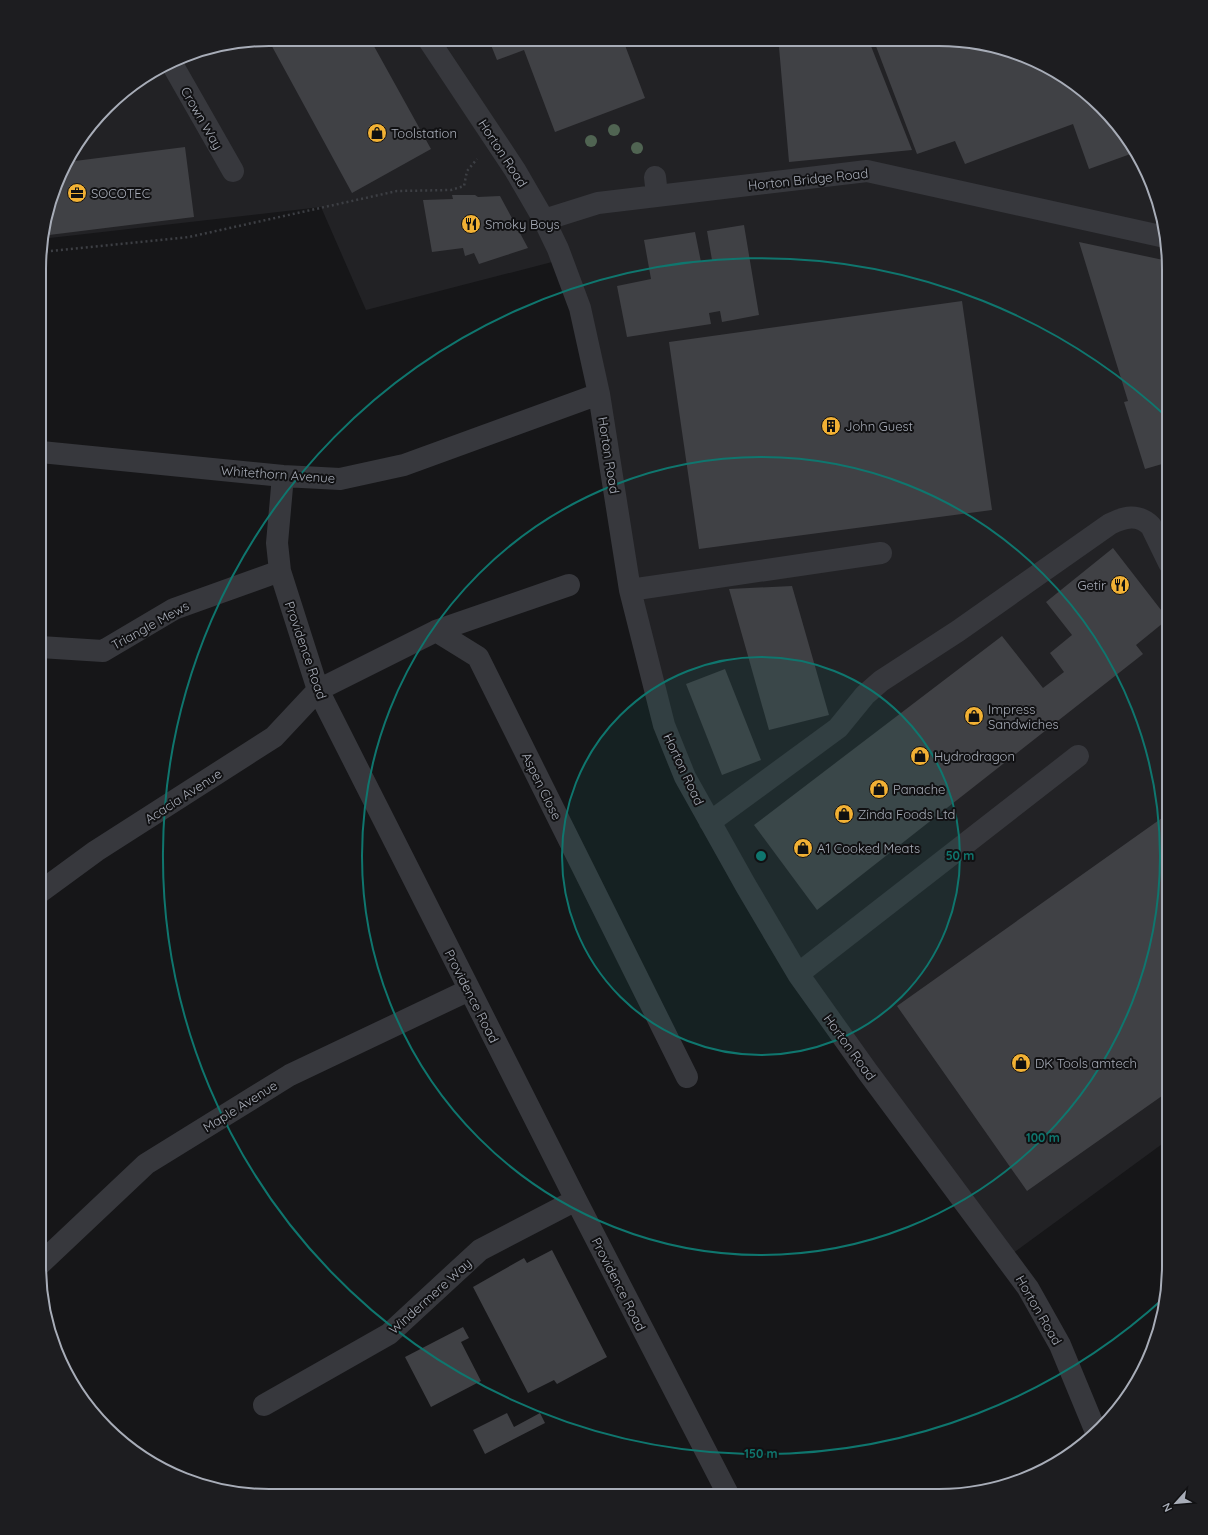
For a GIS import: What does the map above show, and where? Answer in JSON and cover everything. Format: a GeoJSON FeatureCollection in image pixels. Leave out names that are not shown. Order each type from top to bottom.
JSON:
{"type":"FeatureCollection","features":[{"type":"Feature","properties":{"kind":"street","name":"Horton Road"},"geometry":{"type":"LineString","coordinates":[[432,46],[498,145],[544,220],[558,249],[580,308],[598,394],[630,590],[664,725],[685,777],[798,974],[867,1071],[1028,1288],[1060,1345],[1094,1427]]}},
{"type":"Feature","properties":{"kind":"street","name":"Crown Way"},"geometry":{"type":"LineString","coordinates":[[174,67],[233,171]]}},
{"type":"Feature","properties":{"kind":"street","name":"Horton Bridge Road"},"geometry":{"type":"LineString","coordinates":[[544,220],[598,202],[656,186],[867,170],[1159,236]]}},
{"type":"Feature","properties":{"kind":"street","name":"Whitethorn Avenue"},"geometry":{"type":"LineString","coordinates":[[46,452],[283,476],[340,479],[404,465],[598,394]]}},
{"type":"Feature","properties":{"kind":"street","name":"Providence Road"},"geometry":{"type":"LineString","coordinates":[[283,476],[277,543],[280,571],[318,690],[469,990],[724,1489]]}},
{"type":"Feature","properties":{"kind":"street"},"geometry":{"type":"LineString","coordinates":[[710,822],[838,728],[865,695],[880,680],[958,631],[1110,524],[1128,517],[1144,520],[1151,526],[1162,549]]}},
{"type":"Feature","properties":{"kind":"street"},"geometry":{"type":"LineString","coordinates":[[630,590],[881,553]]}},
{"type":"Feature","properties":{"kind":"street","name":"Triangle Mews"},"geometry":{"type":"LineString","coordinates":[[46,647],[103,651],[174,609],[280,571]]}},
{"type":"Feature","properties":{"kind":"street"},"geometry":{"type":"LineString","coordinates":[[318,690],[436,631],[569,585]]}},
{"type":"Feature","properties":{"kind":"street","name":"Aspen Close"},"geometry":{"type":"LineString","coordinates":[[436,631],[478,657],[687,1077]]}},
{"type":"Feature","properties":{"kind":"street","name":"Acacia Avenue"},"geometry":{"type":"LineString","coordinates":[[46,888],[96,851],[274,737],[318,690]]}},
{"type":"Feature","properties":{"kind":"street"},"geometry":{"type":"LineString","coordinates":[[798,974],[1078,756]]}},
{"type":"Feature","properties":{"kind":"street","name":"Maple Avenue"},"geometry":{"type":"LineString","coordinates":[[46,1258],[146,1164],[290,1075],[469,990]]}},
{"type":"Feature","properties":{"kind":"street","name":"Windermere Way"},"geometry":{"type":"LineString","coordinates":[[264,1406],[390,1334],[480,1250],[576,1200]]}},
{"type":"Feature","properties":{"kind":"path"},"geometry":{"type":"LineString","coordinates":[[46,251],[189,237],[397,191],[451,190],[464,186],[466,171],[477,159],[498,145]]}},
{"type":"Feature","properties":{"kind":"shaded area"},"geometry":{"type":"Polygon","coordinates":[[[255,46],[435,46],[556,261],[366,310],[321,207],[48,238],[54,211],[63,184],[69,170],[92,133],[122,101],[145,84],[170,69],[211,54],[226,50],[255,46]]]}},
{"type":"Feature","properties":{"kind":"shaded area"},"geometry":{"type":"Polygon","coordinates":[[[436,46],[953,46],[982,50],[1011,58],[1038,69],[1075,92],[1107,122],[1124,145],[1139,170],[1154,211],[1158,226],[1162,255],[1162,1144],[1009,1256],[797,960],[706,805],[672,724],[638,577],[587,305],[436,46]]]}},
{"type":"Feature","properties":{"kind":"building"},"geometry":{"type":"Polygon","coordinates":[[[272,46],[374,46],[431,149],[352,193],[272,46]]]}},
{"type":"Feature","properties":{"kind":"building"},"geometry":{"type":"Polygon","coordinates":[[[491,46],[625,46],[645,98],[555,132],[524,50],[497,60],[491,46]]]}},
{"type":"Feature","properties":{"kind":"building"},"geometry":{"type":"Polygon","coordinates":[[[871,46],[912,150],[789,162],[779,47],[871,46]]]}},
{"type":"Feature","properties":{"kind":"building"},"geometry":{"type":"Polygon","coordinates":[[[876,46],[953,46],[982,50],[1024,63],[1050,76],[1086,101],[1107,122],[1130,154],[1089,169],[1073,124],[965,164],[955,141],[917,154],[876,46]]]}},
{"type":"Feature","properties":{"kind":"building"},"geometry":{"type":"Polygon","coordinates":[[[185,147],[194,217],[49,235],[58,197],[74,161],[185,147]]]}},
{"type":"Feature","properties":{"kind":"building","name":"Smoky Boys"},"geometry":{"type":"Polygon","coordinates":[[[452,195],[475,195],[478,197],[500,196],[528,248],[479,264],[474,253],[465,256],[463,248],[432,252],[423,200],[453,199],[452,195]]]}},
{"type":"Feature","properties":{"kind":"building"},"geometry":{"type":"Polygon","coordinates":[[[744,225],[759,315],[722,322],[720,311],[709,313],[711,324],[627,337],[617,286],[651,279],[644,240],[695,232],[701,262],[712,260],[707,231],[744,225]]]}},
{"type":"Feature","properties":{"kind":"building"},"geometry":{"type":"Polygon","coordinates":[[[1079,242],[1162,260],[1162,464],[1145,469],[1124,402],[1128,401],[1079,242]]]}},
{"type":"Feature","properties":{"kind":"building","name":"John Guest"},"geometry":{"type":"Polygon","coordinates":[[[962,301],[992,510],[699,549],[669,342],[962,301]]]}},
{"type":"Feature","properties":{"kind":"building"},"geometry":{"type":"Polygon","coordinates":[[[1113,548],[1162,611],[1162,624],[1136,645],[1143,654],[817,910],[754,825],[1002,636],[1043,688],[1064,672],[1050,653],[1072,635],[1046,602],[1113,548]]]}},
{"type":"Feature","properties":{"kind":"building"},"geometry":{"type":"Polygon","coordinates":[[[792,586],[829,715],[769,730],[729,589],[792,586]]]}},
{"type":"Feature","properties":{"kind":"building"},"geometry":{"type":"Polygon","coordinates":[[[725,669],[761,760],[722,775],[686,684],[725,669]]]}},
{"type":"Feature","properties":{"kind":"building"},"geometry":{"type":"Polygon","coordinates":[[[1162,818],[1162,1096],[1027,1191],[897,1006],[1162,818]]]}},
{"type":"Feature","properties":{"kind":"building"},"geometry":{"type":"Polygon","coordinates":[[[552,1250],[607,1357],[557,1384],[554,1380],[528,1393],[473,1287],[524,1258],[527,1263],[552,1250]]]}},
{"type":"Feature","properties":{"kind":"building"},"geometry":{"type":"Polygon","coordinates":[[[463,1327],[469,1338],[461,1342],[481,1381],[431,1407],[405,1357],[463,1327]]]}},
{"type":"Feature","properties":{"kind":"building"},"geometry":{"type":"Polygon","coordinates":[[[507,1413],[514,1427],[540,1413],[545,1423],[485,1454],[473,1430],[507,1413]]]}},
{"type":"Feature","properties":{"kind":"place","name":"Toolstation"},"geometry":{"type":"Point","coordinates":[377,133]}},
{"type":"Feature","properties":{"kind":"place","name":"SOCOTEC"},"geometry":{"type":"Point","coordinates":[77,193]}},
{"type":"Feature","properties":{"kind":"place","name":"Smoky Boys"},"geometry":{"type":"Point","coordinates":[471,224]}},
{"type":"Feature","properties":{"kind":"place","name":"John Guest"},"geometry":{"type":"Point","coordinates":[831,426]}},
{"type":"Feature","properties":{"kind":"place","name":"Getir"},"geometry":{"type":"Point","coordinates":[1120,585]}},
{"type":"Feature","properties":{"kind":"place","name":"Impress Sandwiches"},"geometry":{"type":"Point","coordinates":[974,716]}},
{"type":"Feature","properties":{"kind":"place","name":"Hydrodragon"},"geometry":{"type":"Point","coordinates":[920,756]}},
{"type":"Feature","properties":{"kind":"place","name":"Panache"},"geometry":{"type":"Point","coordinates":[879,789]}},
{"type":"Feature","properties":{"kind":"place","name":"Zinda Foods Ltd"},"geometry":{"type":"Point","coordinates":[844,814]}},
{"type":"Feature","properties":{"kind":"place","name":"A1 Cooked Meats"},"geometry":{"type":"Point","coordinates":[803,848]}},
{"type":"Feature","properties":{"kind":"place","name":"DK Tools amtech"},"geometry":{"type":"Point","coordinates":[1021,1063]}}]}
